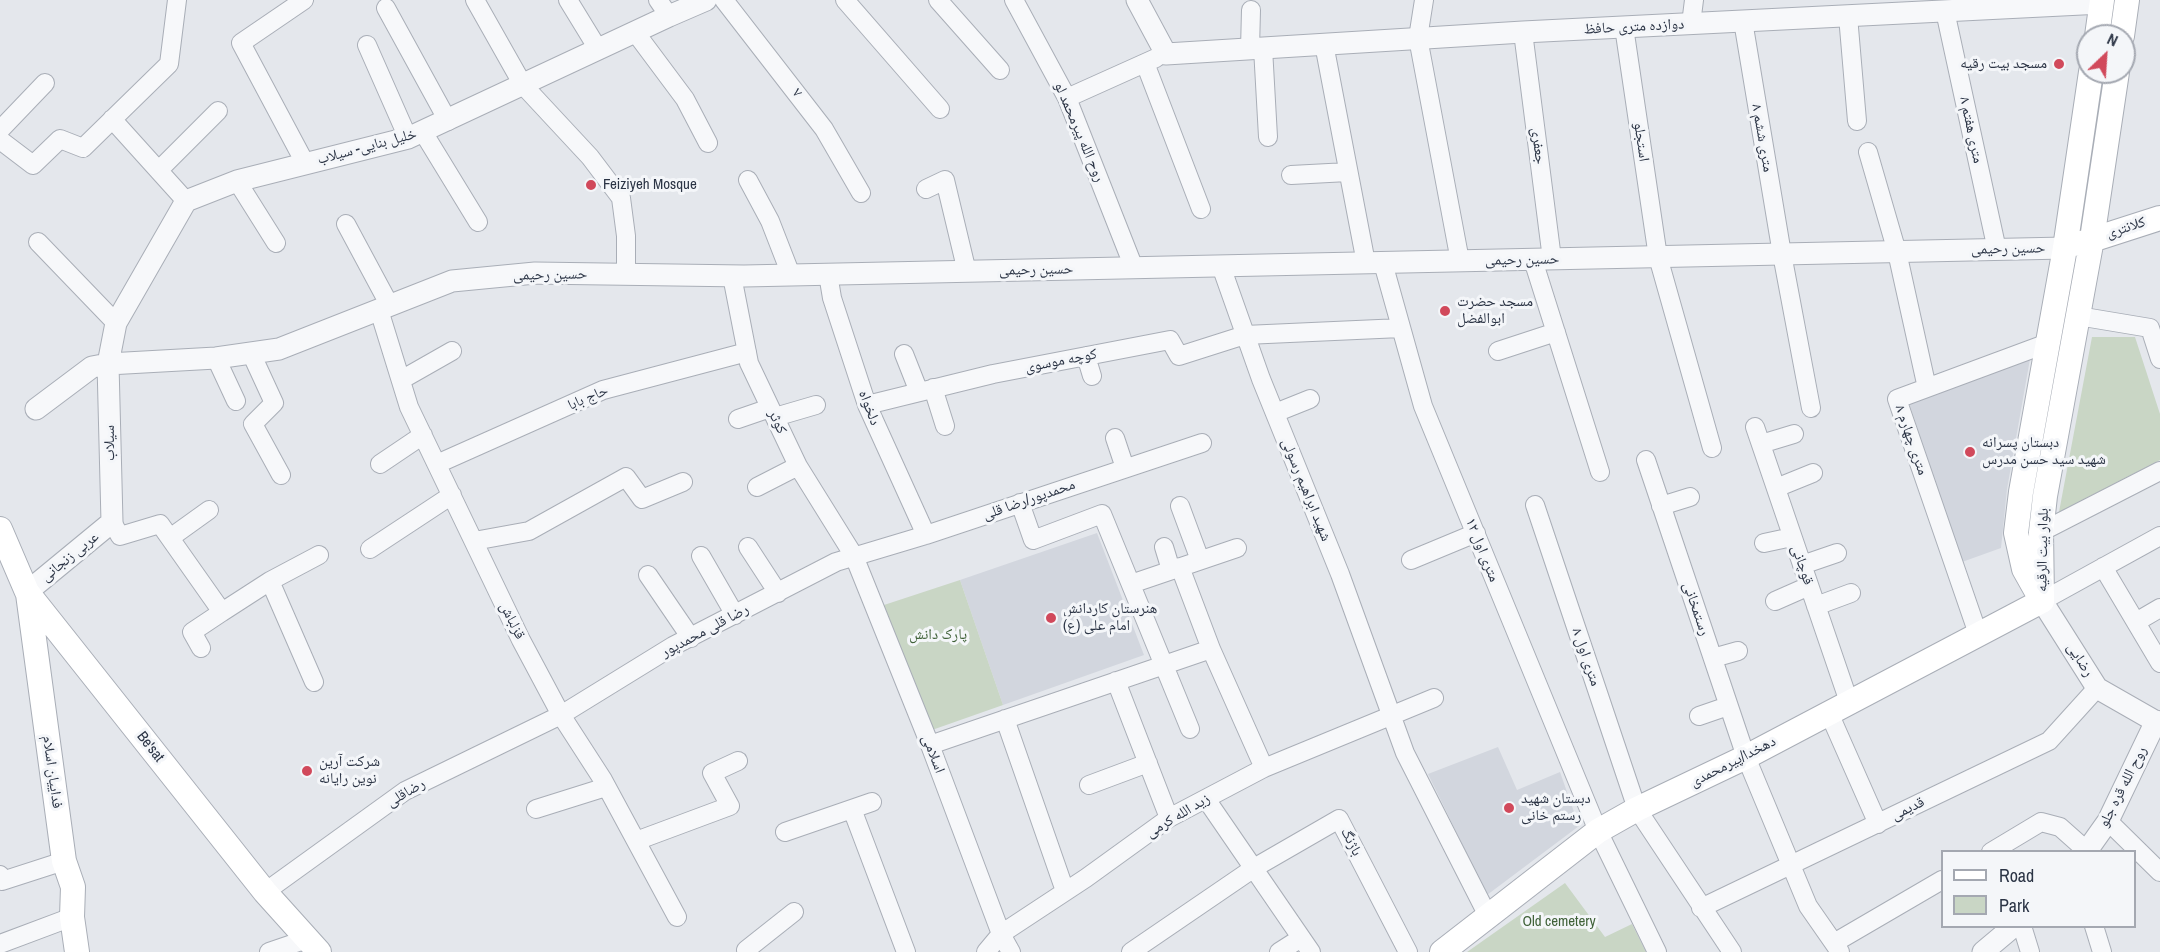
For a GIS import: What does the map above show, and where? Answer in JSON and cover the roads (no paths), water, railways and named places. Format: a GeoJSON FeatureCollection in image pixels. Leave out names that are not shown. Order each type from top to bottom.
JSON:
{"type":"FeatureCollection","features":[{"type":"Feature","properties":{"kind":"main road"},"geometry":{"type":"LineString","coordinates":[[2124,24],[2127,0]]}},
{"type":"Feature","properties":{"kind":"main road"},"geometry":{"type":"LineString","coordinates":[[2099,24],[2102,2]]}},
{"type":"Feature","properties":{"kind":"main road","name":"بلوار بیت الرقیه"},"geometry":{"type":"LineString","coordinates":[[2042,601],[2024,569],[2016,532],[2021,492],[2065,248],[2089,84]]}},
{"type":"Feature","properties":{"kind":"main road","name":"بلوار بیت الرقیه"},"geometry":{"type":"LineString","coordinates":[[2042,601],[2041,532],[2045,496],[2092,239],[2115,84]]}},
{"type":"Feature","properties":{"kind":"main road","name":"کلانتری"},"geometry":{"type":"LineString","coordinates":[[2065,248],[2160,218]]}},
{"type":"Feature","properties":{"kind":"main road","name":"Be'sat"},"geometry":{"type":"LineString","coordinates":[[0,529],[27,592],[265,892],[313,946]]}},
{"type":"Feature","properties":{"kind":"main road","name":"فداییان اسلام"},"geometry":{"type":"LineString","coordinates":[[27,592],[64,861],[73,887],[72,917],[77,952]]}},
{"type":"Feature","properties":{"kind":"main road","name":"دهخدا/پیرمحمدی"},"geometry":{"type":"LineString","coordinates":[[1442,952],[1598,831],[1637,809],[1746,757],[2042,601]]}},
{"type":"Feature","properties":{"kind":"street"},"geometry":{"type":"LineString","coordinates":[[0,140],[33,165],[60,139],[84,148],[169,64],[177,0]]}},
{"type":"Feature","properties":{"kind":"street"},"geometry":{"type":"LineString","coordinates":[[304,0],[241,42],[305,164]]}},
{"type":"Feature","properties":{"kind":"street"},"geometry":{"type":"LineString","coordinates":[[475,0],[523,85],[590,157],[621,198],[626,236],[626,274]]}},
{"type":"Feature","properties":{"kind":"street"},"geometry":{"type":"LineString","coordinates":[[568,0],[598,49]]}},
{"type":"Feature","properties":{"kind":"street","name":"خلیل بنایی- سیلاب"},"geometry":{"type":"LineString","coordinates":[[186,201],[237,182],[416,135],[635,32],[663,8],[706,0]]}},
{"type":"Feature","properties":{"kind":"street","name":"۷"},"geometry":{"type":"LineString","coordinates":[[724,0],[824,129],[861,193]]}},
{"type":"Feature","properties":{"kind":"street"},"geometry":{"type":"LineString","coordinates":[[845,0],[940,109]]}},
{"type":"Feature","properties":{"kind":"street"},"geometry":{"type":"LineString","coordinates":[[938,0],[1000,70]]}},
{"type":"Feature","properties":{"kind":"street","name":"روح الله پیرمحمد لو"},"geometry":{"type":"LineString","coordinates":[[1014,0],[1067,98],[1134,268]]}},
{"type":"Feature","properties":{"kind":"street"},"geometry":{"type":"LineString","coordinates":[[1067,98],[1166,54],[1137,0]]}},
{"type":"Feature","properties":{"kind":"street"},"geometry":{"type":"LineString","coordinates":[[1424,0],[1418,38],[1460,261]]}},
{"type":"Feature","properties":{"kind":"street"},"geometry":{"type":"LineString","coordinates":[[1691,24],[1694,0]]}},
{"type":"Feature","properties":{"kind":"street","name":"دوازده متری حافظ"},"geometry":{"type":"LineString","coordinates":[[1166,54],[1523,32],[2102,2]]}},
{"type":"Feature","properties":{"kind":"street"},"geometry":{"type":"LineString","coordinates":[[386,8],[448,121]]}},
{"type":"Feature","properties":{"kind":"street"},"geometry":{"type":"LineString","coordinates":[[1251,10],[1268,136]]}},
{"type":"Feature","properties":{"kind":"street","name":"۸ متری هفتم"},"geometry":{"type":"LineString","coordinates":[[1945,11],[1997,250]]}},
{"type":"Feature","properties":{"kind":"street"},"geometry":{"type":"LineString","coordinates":[[1848,16],[1857,121]]}},
{"type":"Feature","properties":{"kind":"street","name":"۸ متری ششم"},"geometry":{"type":"LineString","coordinates":[[1743,21],[1782,254],[1811,408]]}},
{"type":"Feature","properties":{"kind":"street","name":"استجلو"},"geometry":{"type":"LineString","coordinates":[[1624,27],[1658,257],[1712,448]]}},
{"type":"Feature","properties":{"kind":"street"},"geometry":{"type":"LineString","coordinates":[[635,32],[685,99],[708,143]]}},
{"type":"Feature","properties":{"kind":"street","name":"جعفری"},"geometry":{"type":"LineString","coordinates":[[1523,32],[1543,260],[1556,332],[1600,471]]}},
{"type":"Feature","properties":{"kind":"street","name":"۱۲ متری اول"},"geometry":{"type":"LineString","coordinates":[[1324,44],[1348,172],[1374,263],[1401,328],[1423,406],[1598,831],[1657,952]]}},
{"type":"Feature","properties":{"kind":"street"},"geometry":{"type":"LineString","coordinates":[[367,45],[416,135],[478,222]]}},
{"type":"Feature","properties":{"kind":"street"},"geometry":{"type":"LineString","coordinates":[[1145,63],[1201,209]]}},
{"type":"Feature","properties":{"kind":"street"},"geometry":{"type":"LineString","coordinates":[[0,130],[45,83]]}},
{"type":"Feature","properties":{"kind":"street"},"geometry":{"type":"LineString","coordinates":[[159,170],[218,111]]}},
{"type":"Feature","properties":{"kind":"street"},"geometry":{"type":"LineString","coordinates":[[108,364],[116,323],[186,201],[112,119]]}},
{"type":"Feature","properties":{"kind":"street"},"geometry":{"type":"LineString","coordinates":[[1868,152],[1897,252],[1926,388]]}},
{"type":"Feature","properties":{"kind":"street"},"geometry":{"type":"LineString","coordinates":[[1291,174],[1348,172]]}},
{"type":"Feature","properties":{"kind":"street"},"geometry":{"type":"LineString","coordinates":[[748,180],[770,221],[791,275]]}},
{"type":"Feature","properties":{"kind":"street"},"geometry":{"type":"LineString","coordinates":[[926,189],[945,180],[967,272]]}},
{"type":"Feature","properties":{"kind":"street"},"geometry":{"type":"LineString","coordinates":[[237,182],[276,243]]}},
{"type":"Feature","properties":{"kind":"street","name":"قزلباش"},"geometry":{"type":"LineString","coordinates":[[346,224],[384,308],[409,406],[521,640],[561,715],[606,787],[677,917]]}},
{"type":"Feature","properties":{"kind":"street"},"geometry":{"type":"LineString","coordinates":[[38,242],[116,323]]}},
{"type":"Feature","properties":{"kind":"street","name":"حسین رحیمی"},"geometry":{"type":"LineString","coordinates":[[36,409],[92,367],[108,364],[216,358],[279,349],[452,281],[535,273],[732,276],[2065,248]]}},
{"type":"Feature","properties":{"kind":"street","name":"شهید ابراهیم رسولی"},"geometry":{"type":"LineString","coordinates":[[1221,266],[1245,335],[1341,574],[1405,753],[1488,916]]}},
{"type":"Feature","properties":{"kind":"street","name":"دلخواه"},"geometry":{"type":"LineString","coordinates":[[828,274],[832,298],[867,405],[926,536]]}},
{"type":"Feature","properties":{"kind":"street","name":"کوثر"},"geometry":{"type":"LineString","coordinates":[[732,276],[749,363],[798,466],[854,556]]}},
{"type":"Feature","properties":{"kind":"street"},"geometry":{"type":"LineString","coordinates":[[2078,316],[2150,328],[2160,359]]}},
{"type":"Feature","properties":{"kind":"street"},"geometry":{"type":"LineString","coordinates":[[1245,335],[1401,328]]}},
{"type":"Feature","properties":{"kind":"street"},"geometry":{"type":"LineString","coordinates":[[1498,351],[1556,332]]}},
{"type":"Feature","properties":{"kind":"street","name":"کوچه موسوی"},"geometry":{"type":"LineString","coordinates":[[867,405],[993,374],[1170,340],[1179,356],[1245,335]]}},
{"type":"Feature","properties":{"kind":"street","name":"۸ متری چهارم"},"geometry":{"type":"LineString","coordinates":[[1977,634],[1897,399],[2048,343]]}},
{"type":"Feature","properties":{"kind":"street"},"geometry":{"type":"LineString","coordinates":[[401,380],[452,351]]}},
{"type":"Feature","properties":{"kind":"street","name":"حاج بابا"},"geometry":{"type":"LineString","coordinates":[[437,464],[603,390],[747,352]]}},
{"type":"Feature","properties":{"kind":"street"},"geometry":{"type":"LineString","coordinates":[[251,353],[274,403],[253,424],[281,475]]}},
{"type":"Feature","properties":{"kind":"street"},"geometry":{"type":"LineString","coordinates":[[904,354],[945,426]]}},
{"type":"Feature","properties":{"kind":"street"},"geometry":{"type":"LineString","coordinates":[[1086,356],[1092,376]]}},
{"type":"Feature","properties":{"kind":"street"},"geometry":{"type":"LineString","coordinates":[[216,358],[236,401]]}},
{"type":"Feature","properties":{"kind":"street","name":"سیلاب"},"geometry":{"type":"LineString","coordinates":[[108,364],[112,522]]}},
{"type":"Feature","properties":{"kind":"street"},"geometry":{"type":"LineString","coordinates":[[1275,412],[1310,399]]}},
{"type":"Feature","properties":{"kind":"street"},"geometry":{"type":"LineString","coordinates":[[738,419],[816,405]]}},
{"type":"Feature","properties":{"kind":"street","name":"قوچانی"},"geometry":{"type":"LineString","coordinates":[[1755,427],[1816,606],[1839,708],[1878,824]]}},
{"type":"Feature","properties":{"kind":"street"},"geometry":{"type":"LineString","coordinates":[[1761,444],[1794,434]]}},
{"type":"Feature","properties":{"kind":"street"},"geometry":{"type":"LineString","coordinates":[[380,464],[423,435]]}},
{"type":"Feature","properties":{"kind":"street"},"geometry":{"type":"LineString","coordinates":[[1115,438],[1125,468]]}},
{"type":"Feature","properties":{"kind":"street","name":"محمدپور/رضا قلی"},"geometry":{"type":"LineString","coordinates":[[854,556],[926,536],[1202,443]]}},
{"type":"Feature","properties":{"kind":"street","name":"رستمخانی"},"geometry":{"type":"LineString","coordinates":[[1646,460],[1746,757],[1808,906],[1837,948]]}},
{"type":"Feature","properties":{"kind":"street"},"geometry":{"type":"LineString","coordinates":[[757,487],[798,466]]}},
{"type":"Feature","properties":{"kind":"street"},"geometry":{"type":"LineString","coordinates":[[2041,532],[2160,471]]}},
{"type":"Feature","properties":{"kind":"street"},"geometry":{"type":"LineString","coordinates":[[1776,488],[1814,473]]}},
{"type":"Feature","properties":{"kind":"street"},"geometry":{"type":"LineString","coordinates":[[474,542],[529,531],[626,477],[642,499],[683,482]]}},
{"type":"Feature","properties":{"kind":"street"},"geometry":{"type":"LineString","coordinates":[[370,549],[452,495]]}},
{"type":"Feature","properties":{"kind":"street"},"geometry":{"type":"LineString","coordinates":[[1661,506],[1689,497]]}},
{"type":"Feature","properties":{"kind":"street"},"geometry":{"type":"LineString","coordinates":[[1020,503],[1033,540],[1102,514],[1190,729]]}},
{"type":"Feature","properties":{"kind":"street","name":"۸ متری اول"},"geometry":{"type":"LineString","coordinates":[[1535,505],[1637,809],[1701,909],[1732,952]]}},
{"type":"Feature","properties":{"kind":"street"},"geometry":{"type":"LineString","coordinates":[[1180,506],[1200,561]]}},
{"type":"Feature","properties":{"kind":"street"},"geometry":{"type":"LineString","coordinates":[[170,538],[209,510]]}},
{"type":"Feature","properties":{"kind":"street"},"geometry":{"type":"LineString","coordinates":[[112,522],[120,536],[160,524],[222,612]]}},
{"type":"Feature","properties":{"kind":"street","name":"عربی زنجانی"},"geometry":{"type":"LineString","coordinates":[[27,592],[112,522]]}},
{"type":"Feature","properties":{"kind":"street"},"geometry":{"type":"LineString","coordinates":[[1411,560],[1476,533]]}},
{"type":"Feature","properties":{"kind":"street"},"geometry":{"type":"LineString","coordinates":[[1764,543],[1792,537]]}},
{"type":"Feature","properties":{"kind":"street"},"geometry":{"type":"LineString","coordinates":[[2042,601],[2103,567],[2157,544]]}},
{"type":"Feature","properties":{"kind":"street"},"geometry":{"type":"LineString","coordinates":[[748,547],[778,593]]}},
{"type":"Feature","properties":{"kind":"street"},"geometry":{"type":"LineString","coordinates":[[1164,547],[1176,569],[1264,768]]}},
{"type":"Feature","properties":{"kind":"street"},"geometry":{"type":"LineString","coordinates":[[1131,584],[1237,548]]}},
{"type":"Feature","properties":{"kind":"street"},"geometry":{"type":"LineString","coordinates":[[1802,565],[1837,554]]}},
{"type":"Feature","properties":{"kind":"street"},"geometry":{"type":"LineString","coordinates":[[201,648],[192,632],[270,581],[319,555]]}},
{"type":"Feature","properties":{"kind":"street"},"geometry":{"type":"LineString","coordinates":[[701,556],[735,615]]}},
{"type":"Feature","properties":{"kind":"street","name":"رضا قلی محمدپور"},"geometry":{"type":"LineString","coordinates":[[561,715],[691,638],[836,562],[854,556]]}},
{"type":"Feature","properties":{"kind":"street","name":"اسلامی"},"geometry":{"type":"LineString","coordinates":[[854,556],[930,745],[1001,934],[1011,952]]}},
{"type":"Feature","properties":{"kind":"street"},"geometry":{"type":"LineString","coordinates":[[2103,567],[2160,663]]}},
{"type":"Feature","properties":{"kind":"street"},"geometry":{"type":"LineString","coordinates":[[648,575],[691,638]]}},
{"type":"Feature","properties":{"kind":"street"},"geometry":{"type":"LineString","coordinates":[[270,581],[314,682]]}},
{"type":"Feature","properties":{"kind":"street"},"geometry":{"type":"LineString","coordinates":[[1775,601],[1809,586]]}},
{"type":"Feature","properties":{"kind":"street"},"geometry":{"type":"LineString","coordinates":[[1816,606],[1851,593]]}},
{"type":"Feature","properties":{"kind":"street","name":"رضایی"},"geometry":{"type":"LineString","coordinates":[[2042,601],[2097,688],[2159,720]]}},
{"type":"Feature","properties":{"kind":"street"},"geometry":{"type":"LineString","coordinates":[[2136,622],[2160,608]]}},
{"type":"Feature","properties":{"kind":"street"},"geometry":{"type":"LineString","coordinates":[[930,745],[1211,649]]}},
{"type":"Feature","properties":{"kind":"street"},"geometry":{"type":"LineString","coordinates":[[1713,658],[1738,651]]}},
{"type":"Feature","properties":{"kind":"street"},"geometry":{"type":"LineString","coordinates":[[1116,681],[1169,818]]}},
{"type":"Feature","properties":{"kind":"street","name":"قدیمی"},"geometry":{"type":"LineString","coordinates":[[1701,909],[2049,741],[2097,688]]}},
{"type":"Feature","properties":{"kind":"street","name":"زید الله کرمی"},"geometry":{"type":"LineString","coordinates":[[986,952],[1001,934],[1169,818],[1264,768],[1434,698]]}},
{"type":"Feature","properties":{"kind":"street"},"geometry":{"type":"LineString","coordinates":[[1699,716],[1728,705]]}},
{"type":"Feature","properties":{"kind":"street","name":"رضاقلی"},"geometry":{"type":"LineString","coordinates":[[265,892],[405,791],[561,715]]}},
{"type":"Feature","properties":{"kind":"street"},"geometry":{"type":"LineString","coordinates":[[1005,720],[1065,891]]}},
{"type":"Feature","properties":{"kind":"street","name":"روح الله قره جلو"},"geometry":{"type":"LineString","coordinates":[[2087,850],[2108,821],[2159,720]]}},
{"type":"Feature","properties":{"kind":"street"},"geometry":{"type":"LineString","coordinates":[[636,841],[730,806],[712,773],[738,761]]}},
{"type":"Feature","properties":{"kind":"street"},"geometry":{"type":"LineString","coordinates":[[1089,785],[1148,763]]}},
{"type":"Feature","properties":{"kind":"street"},"geometry":{"type":"LineString","coordinates":[[536,809],[606,787]]}},
{"type":"Feature","properties":{"kind":"street"},"geometry":{"type":"LineString","coordinates":[[1206,799],[1306,945],[1279,952]]}},
{"type":"Feature","properties":{"kind":"street"},"geometry":{"type":"LineString","coordinates":[[785,832],[872,802]]}},
{"type":"Feature","properties":{"kind":"street"},"geometry":{"type":"LineString","coordinates":[[852,809],[906,952]]}},
{"type":"Feature","properties":{"kind":"street","name":"باژنگ"},"geometry":{"type":"LineString","coordinates":[[1254,868],[1339,819],[1408,952]]}},
{"type":"Feature","properties":{"kind":"street"},"geometry":{"type":"LineString","coordinates":[[2108,821],[2160,872]]}},
{"type":"Feature","properties":{"kind":"street"},"geometry":{"type":"LineString","coordinates":[[1994,850],[2041,822],[2060,827],[2085,850]]}},
{"type":"Feature","properties":{"kind":"street"},"geometry":{"type":"LineString","coordinates":[[0,875],[2,881],[64,861]]}},
{"type":"Feature","properties":{"kind":"street"},"geometry":{"type":"LineString","coordinates":[[1131,952],[1254,868]]}},
{"type":"Feature","properties":{"kind":"street"},"geometry":{"type":"LineString","coordinates":[[1837,948],[1941,881]]}},
{"type":"Feature","properties":{"kind":"street"},"geometry":{"type":"LineString","coordinates":[[747,952],[746,950],[794,912]]}},
{"type":"Feature","properties":{"kind":"street"},"geometry":{"type":"LineString","coordinates":[[0,944],[72,917]]}},
{"type":"Feature","properties":{"kind":"street"},"geometry":{"type":"LineString","coordinates":[[1983,952],[2013,928]]}},
{"type":"Feature","properties":{"kind":"street"},"geometry":{"type":"LineString","coordinates":[[2022,928],[2030,952]]}},
{"type":"Feature","properties":{"kind":"street"},"geometry":{"type":"LineString","coordinates":[[2094,928],[2102,952]]}},
{"type":"Feature","properties":{"kind":"street"},"geometry":{"type":"LineString","coordinates":[[269,952],[313,946]]}},
{"type":"Feature","properties":{"kind":"place","name":"مسجد بیت رقیه"},"geometry":{"type":"Point","coordinates":[2059,64]}},
{"type":"Feature","properties":{"kind":"place","name":"Feiziyeh Mosque"},"geometry":{"type":"Point","coordinates":[591,185]}},
{"type":"Feature","properties":{"kind":"place","name":"مسجد حضرت ابوالفضل"},"geometry":{"type":"Point","coordinates":[1445,311]}},
{"type":"Feature","properties":{"kind":"place","name":"دبستان پسرانه شهید سید حسن مدرس"},"geometry":{"type":"Point","coordinates":[1970,452]}},
{"type":"Feature","properties":{"kind":"place","name":"هنرستان کاردانش امام علی (ع)"},"geometry":{"type":"Point","coordinates":[1051,618]}},
{"type":"Feature","properties":{"kind":"place","name":"شرکت آرین نوین رایانه"},"geometry":{"type":"Point","coordinates":[307,771]}},
{"type":"Feature","properties":{"kind":"place","name":"دبستان شهید رستم خانی"},"geometry":{"type":"Point","coordinates":[1509,808]}},
{"type":"Feature","properties":{"kind":"park label","name":"پارک دانش"},"geometry":{"type":"Point","coordinates":[938,635]}},
{"type":"Feature","properties":{"kind":"park label","name":"Old cemetery"},"geometry":{"type":"Point","coordinates":[1559,922]}}]}
